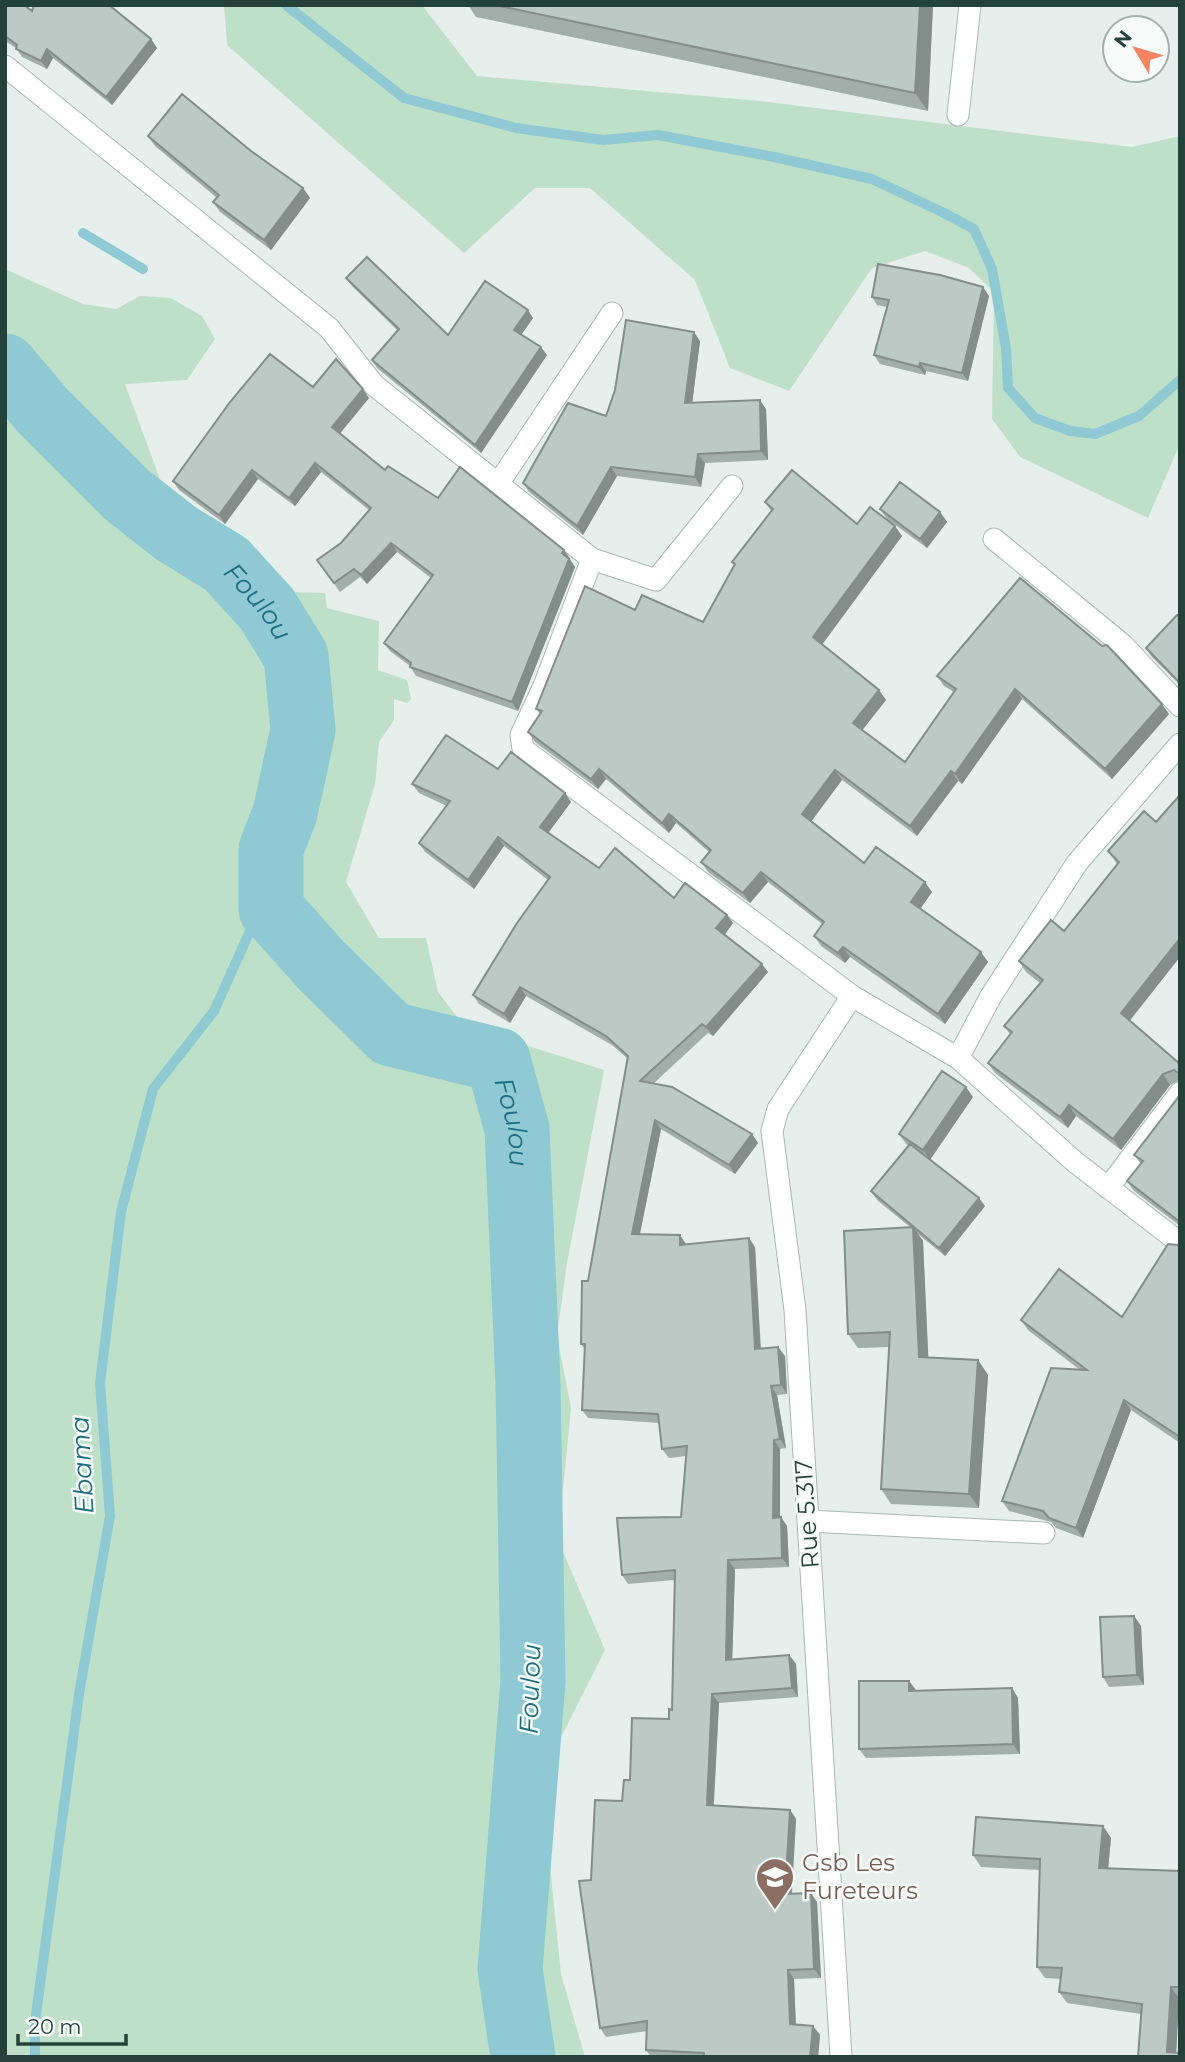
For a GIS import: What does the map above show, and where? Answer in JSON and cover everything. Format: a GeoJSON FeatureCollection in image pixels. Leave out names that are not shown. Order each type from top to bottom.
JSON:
{"type":"FeatureCollection","features":[{"type":"Feature","properties":{"kind":"street"},"geometry":{"type":"LineString","coordinates":[[958,114],[970,5]]}},
{"type":"Feature","properties":{"kind":"street"},"geometry":{"type":"LineString","coordinates":[[5,66],[329,328],[374,385],[592,559],[656,580],[732,486]]}},
{"type":"Feature","properties":{"kind":"street"},"geometry":{"type":"LineString","coordinates":[[498,484],[612,313]]}},
{"type":"Feature","properties":{"kind":"street"},"geometry":{"type":"LineString","coordinates":[[994,539],[1123,645],[1180,706]]}},
{"type":"Feature","properties":{"kind":"street"},"geometry":{"type":"LineString","coordinates":[[592,559],[544,686],[521,735],[523,749],[852,996],[958,1058],[1108,1188],[1180,1243]]}},
{"type":"Feature","properties":{"kind":"street"},"geometry":{"type":"LineString","coordinates":[[958,1058],[991,996],[1077,863],[1180,744]]}},
{"type":"Feature","properties":{"kind":"street","name":"Rue 5.317"},"geometry":{"type":"LineString","coordinates":[[841,2057],[794,1310],[772,1131],[778,1109],[852,996]]}},
{"type":"Feature","properties":{"kind":"street"},"geometry":{"type":"LineString","coordinates":[[1108,1188],[1180,1093]]}},
{"type":"Feature","properties":{"kind":"street"},"geometry":{"type":"LineString","coordinates":[[807,1521],[1044,1533]]}},
{"type":"Feature","properties":{"kind":"green space"},"geometry":{"type":"Polygon","coordinates":[[[224,5],[422,5],[477,76],[760,101],[1132,147],[1180,136],[1180,444],[1148,518],[1020,457],[992,419],[994,292],[969,268],[925,251],[872,268],[789,391],[730,368],[695,280],[590,188],[535,188],[464,253],[227,45],[224,5]]]}},
{"type":"Feature","properties":{"kind":"green space"},"geometry":{"type":"Polygon","coordinates":[[[5,269],[83,304],[116,309],[140,296],[171,298],[202,316],[215,339],[187,380],[125,384],[175,520],[219,555],[241,562],[288,592],[325,593],[327,608],[379,621],[378,670],[407,680],[411,699],[407,703],[394,699],[394,720],[379,742],[375,784],[346,882],[379,938],[426,938],[438,992],[471,1035],[522,1044],[604,1070],[567,1263],[557,1336],[571,1408],[558,1540],[605,1650],[541,1777],[561,1974],[585,2057],[5,2057],[5,269]]]}},
{"type":"Feature","properties":{"kind":"building"},"geometry":{"type":"Polygon","coordinates":[[[5,5],[24,5],[32,11],[34,5],[109,5],[151,39],[106,97],[47,49],[41,61],[16,49],[17,45],[5,36],[5,5]]]}},
{"type":"Feature","properties":{"kind":"building"},"geometry":{"type":"Polygon","coordinates":[[[495,5],[920,5],[915,93],[495,5]]]}},
{"type":"Feature","properties":{"kind":"building"},"geometry":{"type":"Polygon","coordinates":[[[182,94],[251,151],[303,188],[264,240],[213,202],[219,195],[148,136],[182,94]]]}},
{"type":"Feature","properties":{"kind":"building"},"geometry":{"type":"Polygon","coordinates":[[[367,257],[448,335],[485,281],[528,310],[514,330],[541,347],[475,445],[372,360],[399,329],[346,278],[367,257]]]}},
{"type":"Feature","properties":{"kind":"building"},"geometry":{"type":"Polygon","coordinates":[[[878,264],[940,275],[983,287],[962,373],[920,363],[919,367],[874,355],[889,300],[872,297],[878,264]]]}},
{"type":"Feature","properties":{"kind":"building"},"geometry":{"type":"Polygon","coordinates":[[[626,320],[694,332],[685,403],[760,400],[761,451],[698,454],[695,477],[611,467],[577,526],[523,483],[568,403],[606,416],[615,390],[626,320]]]}},
{"type":"Feature","properties":{"kind":"building"},"geometry":{"type":"Polygon","coordinates":[[[270,354],[313,387],[336,359],[363,389],[332,427],[385,470],[388,466],[438,498],[460,467],[564,550],[562,553],[569,559],[512,702],[410,667],[411,663],[384,643],[433,575],[391,543],[361,575],[354,569],[334,583],[317,560],[341,543],[371,508],[315,463],[289,498],[252,470],[219,515],[173,481],[230,402],[270,354]]]}},
{"type":"Feature","properties":{"kind":"building"},"geometry":{"type":"Polygon","coordinates":[[[792,470],[857,524],[870,507],[895,526],[813,637],[879,690],[853,723],[905,762],[956,689],[937,676],[1020,578],[1102,646],[1107,645],[1162,704],[1105,769],[1015,689],[955,774],[951,771],[910,826],[835,770],[802,814],[864,863],[876,847],[925,882],[911,902],[981,952],[938,1014],[843,947],[838,953],[814,936],[824,922],[761,872],[743,893],[701,862],[711,850],[669,814],[662,823],[599,769],[591,779],[528,732],[542,711],[536,709],[585,586],[635,610],[642,595],[703,622],[735,564],[732,562],[773,509],[765,502],[792,470]]]}},
{"type":"Feature","properties":{"kind":"building"},"geometry":{"type":"Polygon","coordinates":[[[900,482],[940,512],[920,539],[880,509],[900,482]]]}},
{"type":"Feature","properties":{"kind":"building"},"geometry":{"type":"Polygon","coordinates":[[[1177,615],[1180,617],[1180,683],[1146,648],[1177,615]]]}},
{"type":"Feature","properties":{"kind":"building"},"geometry":{"type":"Polygon","coordinates":[[[446,735],[498,769],[511,752],[565,793],[540,827],[599,868],[615,848],[674,898],[685,883],[727,915],[716,928],[762,964],[706,1027],[702,1024],[640,1081],[672,1087],[752,1134],[729,1165],[655,1120],[632,1234],[680,1235],[680,1245],[749,1238],[755,1349],[778,1347],[781,1385],[771,1386],[780,1439],[774,1440],[773,1518],[781,1517],[782,1558],[728,1560],[726,1660],[789,1655],[792,1688],[712,1694],[707,1805],[790,1810],[785,1894],[811,1893],[814,1969],[788,1970],[790,2024],[813,2026],[810,2057],[704,2057],[704,2053],[646,2050],[647,2021],[600,2028],[579,1881],[591,1880],[595,1800],[622,1801],[624,1780],[630,1780],[632,1718],[669,1719],[669,1709],[672,1710],[675,1570],[622,1575],[617,1518],[681,1517],[687,1446],[662,1449],[658,1414],[582,1410],[585,1344],[581,1344],[582,1281],[588,1281],[628,1056],[606,1036],[520,987],[504,1014],[473,995],[517,923],[550,877],[498,837],[468,880],[419,843],[450,801],[412,784],[446,735]]]}},
{"type":"Feature","properties":{"kind":"building"},"geometry":{"type":"Polygon","coordinates":[[[1180,795],[1180,938],[1121,1013],[1180,1064],[1180,1074],[1174,1070],[1163,1074],[1113,1139],[1069,1105],[1060,1117],[988,1063],[1012,1032],[1004,1026],[1043,980],[1019,961],[1051,920],[1064,931],[1119,862],[1108,851],[1144,811],[1156,822],[1180,795]]]}},
{"type":"Feature","properties":{"kind":"building"},"geometry":{"type":"Polygon","coordinates":[[[942,1071],[966,1087],[923,1150],[899,1134],[942,1071]]]}},
{"type":"Feature","properties":{"kind":"building"},"geometry":{"type":"Polygon","coordinates":[[[1180,1095],[1180,1222],[1127,1181],[1143,1161],[1134,1155],[1180,1095]]]}},
{"type":"Feature","properties":{"kind":"building"},"geometry":{"type":"Polygon","coordinates":[[[910,1144],[979,1198],[939,1248],[871,1191],[910,1144]]]}},
{"type":"Feature","properties":{"kind":"building"},"geometry":{"type":"Polygon","coordinates":[[[913,1227],[919,1357],[978,1360],[969,1494],[881,1489],[890,1332],[848,1334],[844,1231],[913,1227]]]}},
{"type":"Feature","properties":{"kind":"building"},"geometry":{"type":"Polygon","coordinates":[[[1180,1243],[1180,1437],[1124,1400],[1076,1528],[1049,1518],[1043,1511],[1002,1501],[1051,1368],[1087,1370],[1021,1320],[1059,1269],[1122,1317],[1168,1244],[1180,1243]]]}},
{"type":"Feature","properties":{"kind":"building"},"geometry":{"type":"Polygon","coordinates":[[[1134,1616],[1137,1675],[1103,1677],[1100,1617],[1134,1616]]]}},
{"type":"Feature","properties":{"kind":"building"},"geometry":{"type":"Polygon","coordinates":[[[859,1681],[909,1681],[909,1691],[1012,1688],[1013,1744],[859,1749],[859,1681]]]}},
{"type":"Feature","properties":{"kind":"building"},"geometry":{"type":"Polygon","coordinates":[[[976,1817],[1103,1826],[1099,1868],[1180,1871],[1180,1987],[1171,1987],[1167,2052],[1180,2053],[1180,2057],[1138,2057],[1142,2004],[1059,1992],[1062,1968],[1037,1967],[1040,1859],[973,1855],[976,1817]]]}},
{"type":"Feature","properties":{"kind":"waterway"},"geometry":{"type":"LineString","coordinates":[[286,5],[404,98],[516,128],[603,140],[658,135],[872,179],[974,229],[992,269],[1006,348],[1008,388],[1035,418],[1070,431],[1095,434],[1139,416],[1180,380]]}},
{"type":"Feature","properties":{"kind":"waterway"},"geometry":{"type":"LineString","coordinates":[[83,233],[143,269]]}},
{"type":"Feature","properties":{"kind":"waterway","name":"Foulou"},"geometry":{"type":"LineString","coordinates":[[5,366],[43,411],[127,495],[177,534],[226,564],[267,609],[296,656],[303,730],[285,813],[271,849],[271,909],[320,964],[391,1034],[498,1060],[517,1129],[528,1384],[533,1681],[510,1969],[523,2057]]}},
{"type":"Feature","properties":{"kind":"waterway","name":"Ebama"},"geometry":{"type":"LineString","coordinates":[[35,2057],[35,2022],[79,1694],[110,1516],[100,1383],[121,1212],[153,1089],[214,1011],[254,922],[271,909]]}},
{"type":"Feature","properties":{"kind":"place","name":"Gsb Les Fureteurs"},"geometry":{"type":"Point","coordinates":[775,1911]}}]}
